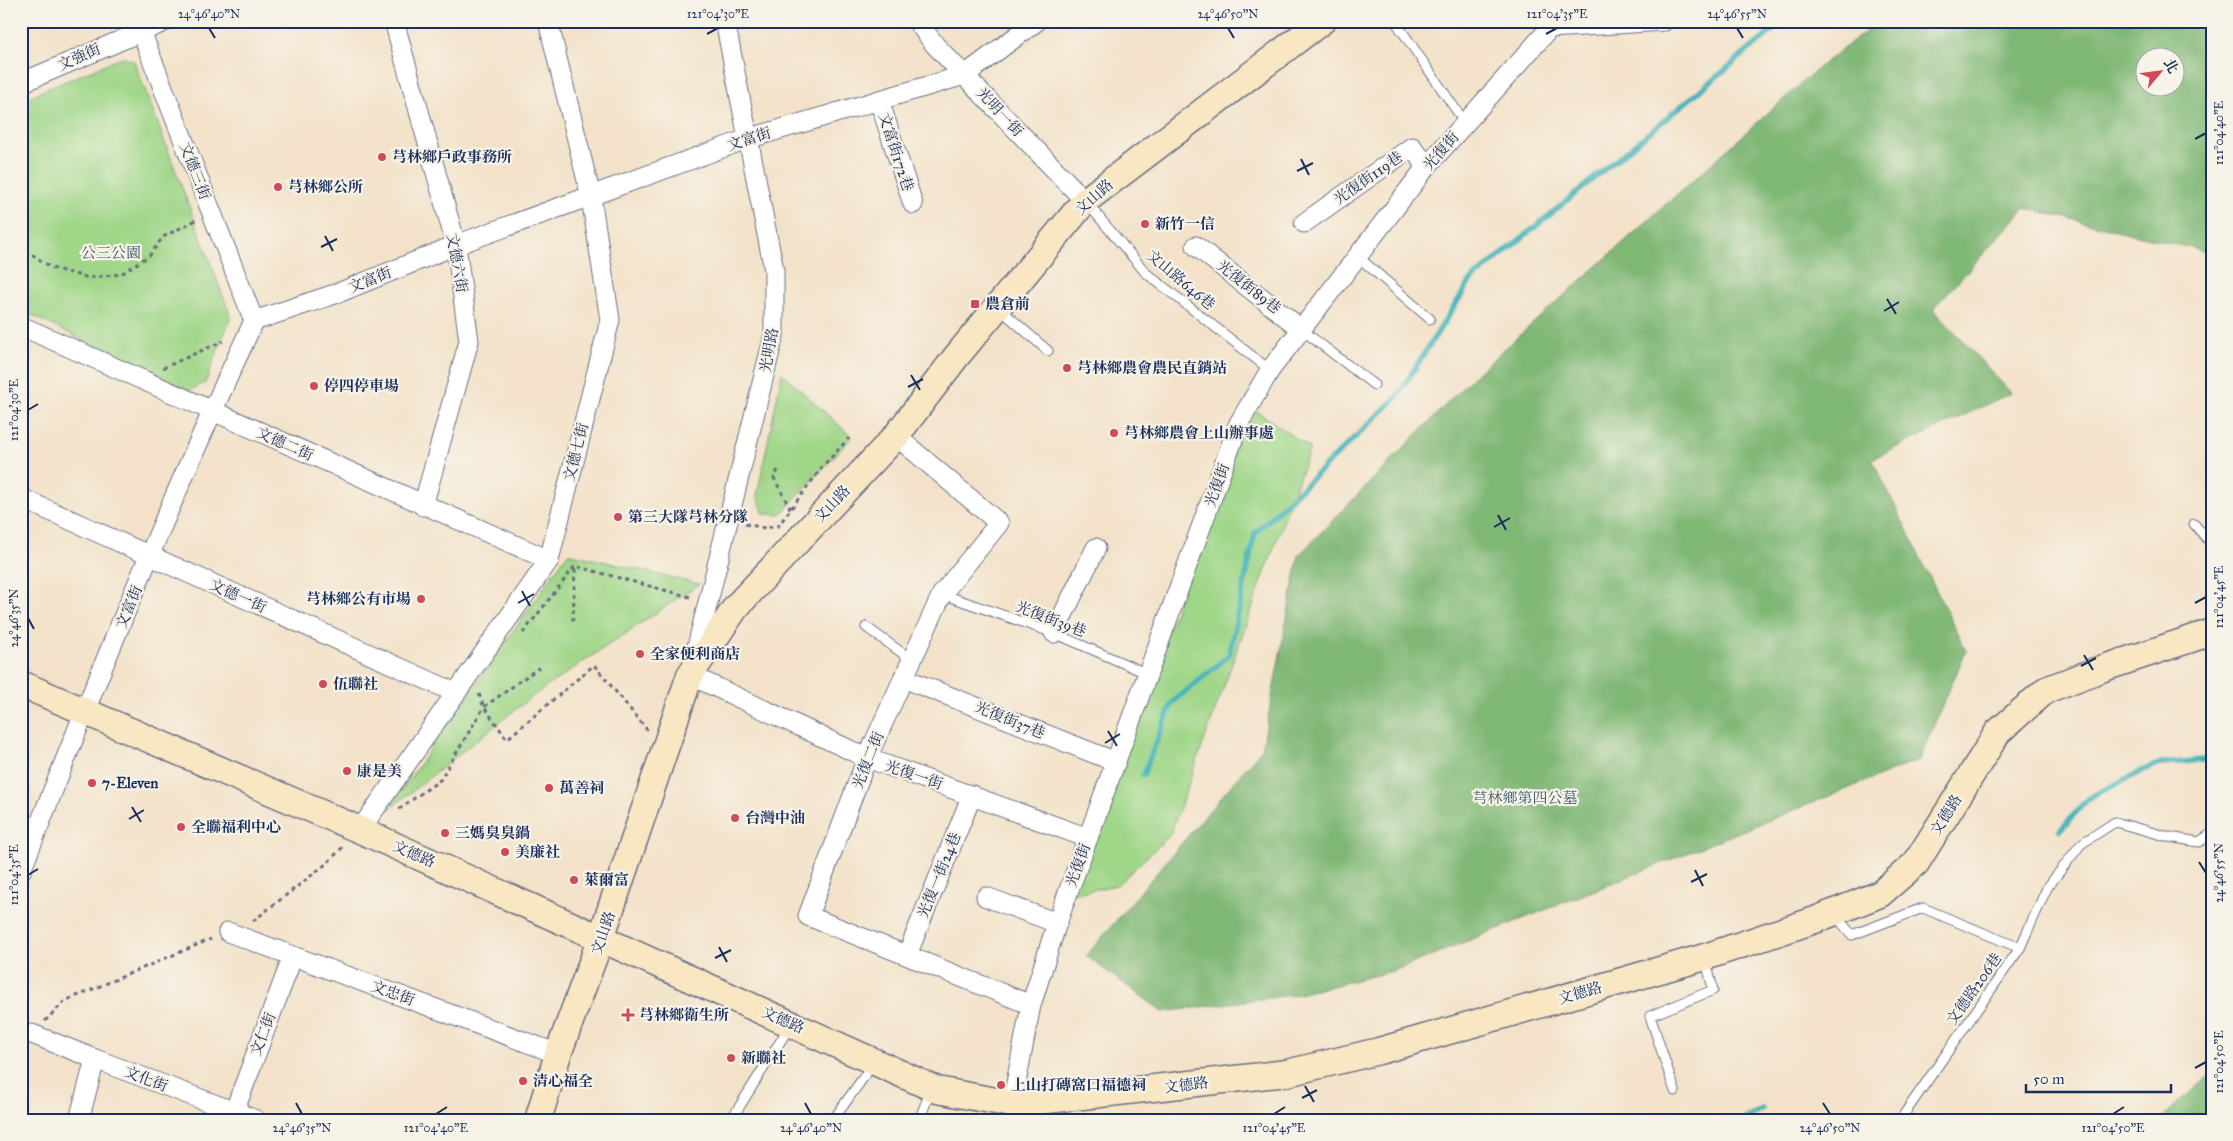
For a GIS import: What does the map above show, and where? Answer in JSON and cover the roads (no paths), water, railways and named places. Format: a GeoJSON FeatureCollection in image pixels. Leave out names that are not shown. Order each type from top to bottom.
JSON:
{"type":"FeatureCollection","features":[{"type":"Feature","properties":{"kind":"main road","name":"文山路"},"geometry":{"type":"LineString","coordinates":[[538,1120],[558,1054],[601,938],[690,675],[736,607],[896,436],[956,357],[1085,201],[1322,21]]}},
{"type":"Feature","properties":{"kind":"main road","name":"文德路"},"geometry":{"type":"LineString","coordinates":[[21,684],[360,830],[932,1087],[1012,1104],[1287,1073],[1378,1051],[1705,958],[1880,894],[1916,863],[1998,732],[2046,690],[2212,632]]}},
{"type":"Feature","properties":{"kind":"street","name":"文強街"},"geometry":{"type":"LineString","coordinates":[[21,83],[139,26],[166,21]]}},
{"type":"Feature","properties":{"kind":"street","name":"文德六街"},"geometry":{"type":"LineString","coordinates":[[394,21],[456,245],[469,341],[423,506]]}},
{"type":"Feature","properties":{"kind":"street","name":"文德七街"},"geometry":{"type":"LineString","coordinates":[[360,830],[454,692],[549,560],[610,320],[591,197],[548,21]]}},
{"type":"Feature","properties":{"kind":"street","name":"光明路"},"geometry":{"type":"LineString","coordinates":[[690,675],[774,335],[774,270],[725,21]]}},
{"type":"Feature","properties":{"kind":"street","name":"光明一街"},"geometry":{"type":"LineString","coordinates":[[918,21],[935,45],[966,75],[1085,201]]}},
{"type":"Feature","properties":{"kind":"street","name":"文富街"},"geometry":{"type":"LineString","coordinates":[[21,871],[84,712],[211,412],[254,321],[338,293],[456,245],[748,139],[966,75],[1037,21]]}},
{"type":"Feature","properties":{"kind":"street","name":"光復街"},"geometry":{"type":"LineString","coordinates":[[1012,1104],[1032,1005],[1057,923],[1239,423],[1270,370],[1427,166],[1550,28],[1664,21]]}},
{"type":"Feature","properties":{"kind":"street","name":"文德三街"},"geometry":{"type":"LineString","coordinates":[[139,26],[254,321]]}},
{"type":"Feature","properties":{"kind":"street","name":"文富街172巷"},"geometry":{"type":"LineString","coordinates":[[878,100],[913,204]]}},
{"type":"Feature","properties":{"kind":"street","name":"光復街119巷"},"geometry":{"type":"LineString","coordinates":[[1304,223],[1412,147],[1427,166]]}},
{"type":"Feature","properties":{"kind":"street","name":"光復街89巷"},"geometry":{"type":"LineString","coordinates":[[1196,246],[1302,328]]}},
{"type":"Feature","properties":{"kind":"street","name":"文德二街"},"geometry":{"type":"LineString","coordinates":[[21,326],[423,506],[549,560]]}},
{"type":"Feature","properties":{"kind":"street","name":"光復二街"},"geometry":{"type":"LineString","coordinates":[[896,436],[999,523],[942,594],[867,758],[808,916],[1032,1005]]}},
{"type":"Feature","properties":{"kind":"street","name":"文德一街"},"geometry":{"type":"LineString","coordinates":[[21,498],[454,692]]}},
{"type":"Feature","properties":{"kind":"street"},"geometry":{"type":"LineString","coordinates":[[1054,633],[1096,548]]}},
{"type":"Feature","properties":{"kind":"street","name":"光復一街"},"geometry":{"type":"LineString","coordinates":[[690,675],[867,758],[1088,838]]}},
{"type":"Feature","properties":{"kind":"street","name":"光復街37巷"},"geometry":{"type":"LineString","coordinates":[[904,678],[1116,762]]}},
{"type":"Feature","properties":{"kind":"street","name":"光復一街24巷"},"geometry":{"type":"LineString","coordinates":[[907,955],[972,796]]}},
{"type":"Feature","properties":{"kind":"street"},"geometry":{"type":"LineString","coordinates":[[986,897],[1057,923]]}},
{"type":"Feature","properties":{"kind":"street","name":"文忠街"},"geometry":{"type":"LineString","coordinates":[[228,932],[558,1054]]}},
{"type":"Feature","properties":{"kind":"street","name":"文仁街"},"geometry":{"type":"LineString","coordinates":[[232,1116],[293,956]]}},
{"type":"Feature","properties":{"kind":"street","name":"文化街"},"geometry":{"type":"LineString","coordinates":[[32,1034],[232,1116],[256,1120]]}},
{"type":"Feature","properties":{"kind":"street"},"geometry":{"type":"LineString","coordinates":[[79,1120],[95,1059]]}},
{"type":"Feature","properties":{"kind":"lane"},"geometry":{"type":"LineString","coordinates":[[1395,21],[1465,124]]}},
{"type":"Feature","properties":{"kind":"lane","name":"文山路646巷"},"geometry":{"type":"LineString","coordinates":[[1085,201],[1146,273],[1270,370]]}},
{"type":"Feature","properties":{"kind":"lane"},"geometry":{"type":"LineString","coordinates":[[1358,256],[1430,319]]}},
{"type":"Feature","properties":{"kind":"lane"},"geometry":{"type":"LineString","coordinates":[[997,307],[1048,351]]}},
{"type":"Feature","properties":{"kind":"lane"},"geometry":{"type":"LineString","coordinates":[[1302,328],[1374,385]]}},
{"type":"Feature","properties":{"kind":"lane"},"geometry":{"type":"LineString","coordinates":[[2194,524],[2212,544]]}},
{"type":"Feature","properties":{"kind":"lane","name":"光復街39巷"},"geometry":{"type":"LineString","coordinates":[[942,594],[1054,633],[1148,674]]}},
{"type":"Feature","properties":{"kind":"lane"},"geometry":{"type":"LineString","coordinates":[[866,627],[912,660]]}},
{"type":"Feature","properties":{"kind":"lane"},"geometry":{"type":"LineString","coordinates":[[2020,948],[2047,888],[2081,844],[2115,822],[2168,837],[2199,842],[2212,833]]}},
{"type":"Feature","properties":{"kind":"lane","name":"文德路206巷"},"geometry":{"type":"LineString","coordinates":[[1833,912],[1852,935],[1923,908],[2020,948],[1900,1120]]}},
{"type":"Feature","properties":{"kind":"lane"},"geometry":{"type":"LineString","coordinates":[[1674,1092],[1650,1016],[1713,990],[1705,958]]}},
{"type":"Feature","properties":{"kind":"lane"},"geometry":{"type":"LineString","coordinates":[[730,1120],[792,1024]]}},
{"type":"Feature","properties":{"kind":"lane"},"geometry":{"type":"LineString","coordinates":[[833,1120],[875,1061]]}},
{"type":"Feature","properties":{"kind":"lane"},"geometry":{"type":"LineString","coordinates":[[919,1120],[932,1087]]}},
{"type":"Feature","properties":{"kind":"waterway"},"geometry":{"type":"LineString","coordinates":[[1143,775],[1172,703],[1229,655],[1255,533],[1396,398],[1471,280],[1784,21]]}},
{"type":"Feature","properties":{"kind":"waterway"},"geometry":{"type":"LineString","coordinates":[[2060,830],[2090,797],[2154,765],[2212,759]]}},
{"type":"Feature","properties":{"kind":"waterway"},"geometry":{"type":"LineString","coordinates":[[1743,1120],[1762,1109]]}},
{"type":"Feature","properties":{"kind":"place","name":"芎林鄉戶政事務所"},"geometry":{"type":"Point","coordinates":[382,157]}},
{"type":"Feature","properties":{"kind":"place","name":"芎林鄉公所"},"geometry":{"type":"Point","coordinates":[278,187]}},
{"type":"Feature","properties":{"kind":"place","name":"新竹一信"},"geometry":{"type":"Point","coordinates":[1145,224]}},
{"type":"Feature","properties":{"kind":"place","name":"農倉前"},"geometry":{"type":"Point","coordinates":[975,304]}},
{"type":"Feature","properties":{"kind":"place","name":"芎林鄉農會農民直銷站"},"geometry":{"type":"Point","coordinates":[1067,368]}},
{"type":"Feature","properties":{"kind":"place","name":"停四停車場"},"geometry":{"type":"Point","coordinates":[314,386]}},
{"type":"Feature","properties":{"kind":"place","name":"芎林鄉農會上山辦事處"},"geometry":{"type":"Point","coordinates":[1114,433]}},
{"type":"Feature","properties":{"kind":"place","name":"第三大隊芎林分隊"},"geometry":{"type":"Point","coordinates":[618,517]}},
{"type":"Feature","properties":{"kind":"place","name":"芎林鄉公有市場"},"geometry":{"type":"Point","coordinates":[421,599]}},
{"type":"Feature","properties":{"kind":"place","name":"全家便利商店"},"geometry":{"type":"Point","coordinates":[640,654]}},
{"type":"Feature","properties":{"kind":"place","name":"伍聯社"},"geometry":{"type":"Point","coordinates":[323,684]}},
{"type":"Feature","properties":{"kind":"place","name":"康是美"},"geometry":{"type":"Point","coordinates":[347,771]}},
{"type":"Feature","properties":{"kind":"place","name":"7-Eleven"},"geometry":{"type":"Point","coordinates":[92,783]}},
{"type":"Feature","properties":{"kind":"place","name":"萬善祠"},"geometry":{"type":"Point","coordinates":[549,788]}},
{"type":"Feature","properties":{"kind":"place","name":"台灣中油"},"geometry":{"type":"Point","coordinates":[735,818]}},
{"type":"Feature","properties":{"kind":"place","name":"全聯福利中心"},"geometry":{"type":"Point","coordinates":[181,827]}},
{"type":"Feature","properties":{"kind":"place","name":"三媽臭臭鍋"},"geometry":{"type":"Point","coordinates":[445,833]}},
{"type":"Feature","properties":{"kind":"place","name":"美廉社"},"geometry":{"type":"Point","coordinates":[505,852]}},
{"type":"Feature","properties":{"kind":"place","name":"萊爾富"},"geometry":{"type":"Point","coordinates":[574,880]}},
{"type":"Feature","properties":{"kind":"place","name":"芎林鄉衛生所"},"geometry":{"type":"Point","coordinates":[628,1015]}},
{"type":"Feature","properties":{"kind":"place","name":"新聯社"},"geometry":{"type":"Point","coordinates":[731,1058]}},
{"type":"Feature","properties":{"kind":"place","name":"清心福全"},"geometry":{"type":"Point","coordinates":[523,1081]}},
{"type":"Feature","properties":{"kind":"place","name":"上山打磚窩口福德祠"},"geometry":{"type":"Point","coordinates":[1001,1085]}},
{"type":"Feature","properties":{"kind":"park label","name":"公三公園"},"geometry":{"type":"Point","coordinates":[111,253]}},
{"type":"Feature","properties":{"kind":"park label","name":"芎林鄉第四公墓"},"geometry":{"type":"Point","coordinates":[1525,798]}}]}
